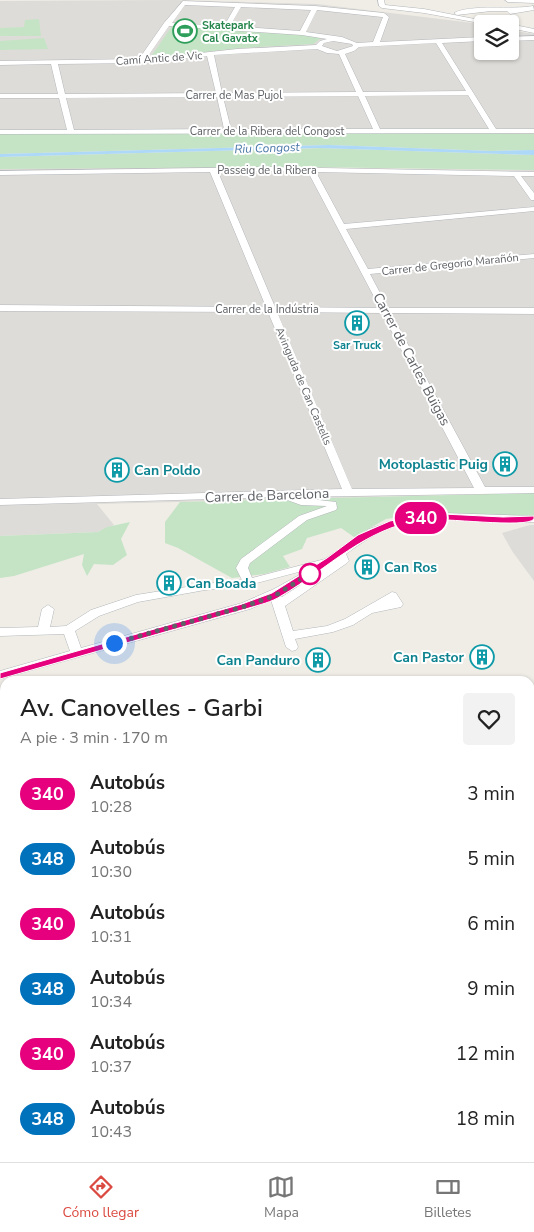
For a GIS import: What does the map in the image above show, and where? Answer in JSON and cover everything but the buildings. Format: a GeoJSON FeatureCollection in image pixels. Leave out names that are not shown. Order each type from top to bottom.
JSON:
{"type":"FeatureCollection","features":[{"type":"Feature","properties":{"kind":"street"},"geometry":{"type":"LineString","coordinates":[[299,7],[300,0]]}},
{"type":"Feature","properties":{"kind":"street"},"geometry":{"type":"LineString","coordinates":[[381,0],[382,6],[474,20]]}},
{"type":"Feature","properties":{"kind":"street"},"geometry":{"type":"LineString","coordinates":[[497,15],[533,8],[532,1],[508,0]]}},
{"type":"Feature","properties":{"kind":"street"},"geometry":{"type":"LineString","coordinates":[[141,61],[183,3],[299,7],[384,14],[386,17],[376,44]]}},
{"type":"Feature","properties":{"kind":"street"},"geometry":{"type":"LineString","coordinates":[[226,28],[240,5]]}},
{"type":"Feature","properties":{"kind":"street"},"geometry":{"type":"LineString","coordinates":[[302,33],[315,8]]}},
{"type":"Feature","properties":{"kind":"street"},"geometry":{"type":"LineString","coordinates":[[440,14],[491,9],[518,10]]}},
{"type":"Feature","properties":{"kind":"street"},"geometry":{"type":"LineString","coordinates":[[518,10],[518,15]]}},
{"type":"Feature","properties":{"kind":"street"},"geometry":{"type":"LineString","coordinates":[[166,24],[302,33],[324,38],[342,39],[356,45],[474,40]]}},
{"type":"Feature","properties":{"kind":"street"},"geometry":{"type":"LineString","coordinates":[[519,28],[534,31]]}},
{"type":"Feature","properties":{"kind":"street"},"geometry":{"type":"LineString","coordinates":[[318,47],[324,38]]}},
{"type":"Feature","properties":{"kind":"street"},"geometry":{"type":"LineString","coordinates":[[519,39],[534,38]]}},
{"type":"Feature","properties":{"kind":"street"},"geometry":{"type":"LineString","coordinates":[[438,41],[493,130]]}},
{"type":"Feature","properties":{"kind":"street"},"geometry":{"type":"LineString","coordinates":[[356,45],[353,50],[341,52],[377,130]]}},
{"type":"Feature","properties":{"kind":"street","name":"Camí Antic de Vic"},"geometry":{"type":"LineString","coordinates":[[0,64],[141,61],[237,51],[318,47],[324,51],[341,52]]}},
{"type":"Feature","properties":{"kind":"street"},"geometry":{"type":"LineString","coordinates":[[210,54],[228,131]]}},
{"type":"Feature","properties":{"kind":"street"},"geometry":{"type":"LineString","coordinates":[[54,63],[71,132]]}},
{"type":"Feature","properties":{"kind":"street","name":"Carrer de Mas Pujol"},"geometry":{"type":"LineString","coordinates":[[0,96],[469,93]]}},
{"type":"Feature","properties":{"kind":"street","name":"Carrer de la Ribera del Congost"},"geometry":{"type":"LineString","coordinates":[[0,132],[534,131]]}},
{"type":"Feature","properties":{"kind":"street","name":"Avinguda de Can Castells"},"geometry":{"type":"LineString","coordinates":[[213,170],[348,492]]}},
{"type":"Feature","properties":{"kind":"street","name":"Passeig de la Ribera"},"geometry":{"type":"LineString","coordinates":[[0,173],[311,170],[534,174]]}},
{"type":"Feature","properties":{"kind":"street","name":"Carrer de Carles Buïgas"},"geometry":{"type":"LineString","coordinates":[[311,170],[482,492]]}},
{"type":"Feature","properties":{"kind":"street"},"geometry":{"type":"LineString","coordinates":[[516,174],[534,198]]}},
{"type":"Feature","properties":{"kind":"street"},"geometry":{"type":"LineString","coordinates":[[340,226],[534,208]]}},
{"type":"Feature","properties":{"kind":"street","name":"Carrer de Gregorio Marañón"},"geometry":{"type":"LineString","coordinates":[[366,272],[534,256]]}},
{"type":"Feature","properties":{"kind":"street","name":"Carrer de la Indústria"},"geometry":{"type":"LineString","coordinates":[[0,308],[534,311]]}},
{"type":"Feature","properties":{"kind":"street","name":"Carrer de Barcelona"},"geometry":{"type":"LineString","coordinates":[[0,502],[348,492],[534,490]]}},
{"type":"Feature","properties":{"kind":"street"},"geometry":{"type":"LineString","coordinates":[[249,582],[242,568],[245,561],[303,518],[332,508],[332,504],[326,502],[293,503],[281,494]]}},
{"type":"Feature","properties":{"kind":"street"},"geometry":{"type":"LineString","coordinates":[[0,675],[246,606],[277,600],[361,537],[390,524],[404,520],[443,516],[503,520],[534,519]]}},
{"type":"Feature","properties":{"kind":"street"},"geometry":{"type":"LineString","coordinates":[[0,632],[68,630],[95,613],[136,599],[249,582],[335,557]]}},
{"type":"Feature","properties":{"kind":"street"},"geometry":{"type":"LineString","coordinates":[[277,600],[290,642],[349,622],[368,610]]}},
{"type":"Feature","properties":{"kind":"street"},"geometry":{"type":"LineString","coordinates":[[42,632],[48,609]]}},
{"type":"Feature","properties":{"kind":"street"},"geometry":{"type":"LineString","coordinates":[[68,630],[77,654]]}},
{"type":"Feature","properties":{"kind":"shaded area"},"geometry":{"type":"Polygon","coordinates":[[[176,0],[317,4],[473,23],[474,60],[519,60],[519,32],[534,34],[534,134],[369,132],[0,134],[0,1],[176,0]]]}},
{"type":"Feature","properties":{"kind":"shaded area"},"geometry":{"type":"Polygon","coordinates":[[[158,166],[534,170],[534,493],[97,504],[114,525],[98,532],[0,536],[0,169],[158,166]]]}},
{"type":"Feature","properties":{"kind":"shaded area"},"geometry":{"type":"Polygon","coordinates":[[[534,525],[534,581],[512,551],[502,533],[534,525]]]}},
{"type":"Feature","properties":{"kind":"green space"},"geometry":{"type":"Polygon","coordinates":[[[39,19],[41,36],[0,36],[0,28],[24,27],[25,20],[39,19]]]}},
{"type":"Feature","properties":{"kind":"green space"},"geometry":{"type":"Polygon","coordinates":[[[172,26],[321,38],[313,44],[241,48],[150,58],[172,26]]]}},
{"type":"Feature","properties":{"kind":"green space"},"geometry":{"type":"Polygon","coordinates":[[[44,38],[48,49],[0,50],[0,41],[44,38]]]}},
{"type":"Feature","properties":{"kind":"green space"},"geometry":{"type":"Polygon","coordinates":[[[369,132],[534,134],[534,150],[492,151],[329,145],[0,154],[0,134],[369,132]]]}},
{"type":"Feature","properties":{"kind":"green space"},"geometry":{"type":"Polygon","coordinates":[[[321,148],[534,155],[534,170],[300,167],[0,169],[0,157],[321,148]]]}},
{"type":"Feature","properties":{"kind":"green space"},"geometry":{"type":"Polygon","coordinates":[[[534,493],[534,516],[418,514],[386,519],[354,537],[341,528],[307,538],[302,549],[283,556],[290,567],[264,574],[232,578],[178,548],[165,543],[165,522],[180,502],[534,493]]]}},
{"type":"Feature","properties":{"kind":"green space"},"geometry":{"type":"Polygon","coordinates":[[[130,522],[121,539],[127,555],[113,565],[94,564],[87,576],[82,565],[84,554],[14,576],[0,578],[0,536],[98,532],[107,527],[130,522]]]}},
{"type":"Feature","properties":{"kind":"water","name":"Riu Congost"},"geometry":{"type":"Polygon","coordinates":[[[329,145],[492,151],[534,150],[534,155],[319,148],[0,157],[0,154],[329,145]]]}},
{"type":"Feature","properties":{"kind":"bus line","name":"340"},"geometry":{"type":"LineString","coordinates":[[0,675],[246,606],[276,595],[331,560],[361,537],[390,524],[422,517],[443,516],[503,520],[534,519]]}},
{"type":"Feature","properties":{"kind":"place","name":"Skatepark Cal Gavatx"},"geometry":{"type":"Point","coordinates":[185,31]}},
{"type":"Feature","properties":{"kind":"place","name":"Sar Truck"},"geometry":{"type":"Point","coordinates":[357,323]}},
{"type":"Feature","properties":{"kind":"place","name":"Motoplastic Puig"},"geometry":{"type":"Point","coordinates":[505,464]}},
{"type":"Feature","properties":{"kind":"place","name":"Can Poldo"},"geometry":{"type":"Point","coordinates":[117,470]}},
{"type":"Feature","properties":{"kind":"place","name":"Can Ros"},"geometry":{"type":"Point","coordinates":[367,567]}},
{"type":"Feature","properties":{"kind":"place","name":"Can Boada"},"geometry":{"type":"Point","coordinates":[169,583]}},
{"type":"Feature","properties":{"kind":"place","name":"Can Pastor"},"geometry":{"type":"Point","coordinates":[482,657]}},
{"type":"Feature","properties":{"kind":"place","name":"Can Panduro"},"geometry":{"type":"Point","coordinates":[318,660]}},
{"type":"Feature","properties":{"kind":"route"},"geometry":{"type":"LineString","coordinates":[[114,643],[246,606],[276,595],[312,572],[310,574]]}}]}
